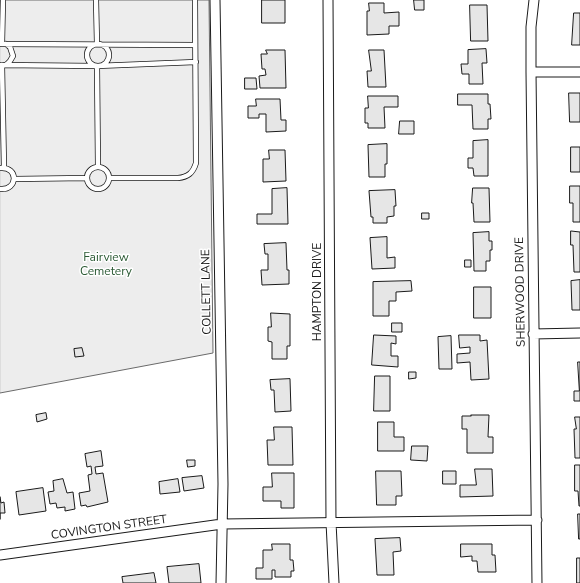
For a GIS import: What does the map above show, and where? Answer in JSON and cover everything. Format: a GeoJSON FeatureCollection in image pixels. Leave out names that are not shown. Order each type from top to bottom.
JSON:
{"type":"FeatureCollection","features":[{"type":"Feature","properties":{"kind":"street","name":"COLLETT LANE"},"geometry":{"type":"LineString","coordinates":[[215,0],[222,476],[221,583]]}},
{"type":"Feature","properties":{"kind":"street","name":"HAMPTON DRIVE"},"geometry":{"type":"LineString","coordinates":[[328,0],[332,522],[334,583]]}},
{"type":"Feature","properties":{"kind":"street","name":"SHERWOOD DRIVE"},"geometry":{"type":"LineString","coordinates":[[534,0],[531,33],[531,72],[537,583]]}},
{"type":"Feature","properties":{"kind":"street"},"geometry":{"type":"LineString","coordinates":[[531,72],[580,72]]}},
{"type":"Feature","properties":{"kind":"street"},"geometry":{"type":"LineString","coordinates":[[533,334],[580,333]]}},
{"type":"Feature","properties":{"kind":"street","name":"COVINGTON STREET"},"geometry":{"type":"LineString","coordinates":[[0,555],[222,524],[537,520]]}},
{"type":"Feature","properties":{"kind":"lane"},"geometry":{"type":"LineString","coordinates":[[1,44],[2,0]]}},
{"type":"Feature","properties":{"kind":"lane"},"geometry":{"type":"LineString","coordinates":[[96,0],[97,44]]}},
{"type":"Feature","properties":{"kind":"lane"},"geometry":{"type":"LineString","coordinates":[[109,178],[178,178],[185,177],[194,170],[196,163],[195,0]]}},
{"type":"Feature","properties":{"kind":"lane"},"geometry":{"type":"LineString","coordinates":[[1,44],[196,45]]}},
{"type":"Feature","properties":{"kind":"lane"},"geometry":{"type":"LineString","coordinates":[[1,44],[5,44],[10,47],[13,56],[8,64],[1,65]]}},
{"type":"Feature","properties":{"kind":"lane"},"geometry":{"type":"LineString","coordinates":[[97,44],[105,47],[108,55],[105,63],[97,66],[88,61],[87,53],[90,46],[97,44]]}},
{"type":"Feature","properties":{"kind":"lane"},"geometry":{"type":"LineString","coordinates":[[1,65],[97,66],[196,62]]}},
{"type":"Feature","properties":{"kind":"lane"},"geometry":{"type":"LineString","coordinates":[[0,189],[4,189],[13,184],[14,178],[12,172],[2,168],[1,65]]}},
{"type":"Feature","properties":{"kind":"lane"},"geometry":{"type":"LineString","coordinates":[[97,66],[98,167]]}},
{"type":"Feature","properties":{"kind":"lane"},"geometry":{"type":"LineString","coordinates":[[98,167],[106,170],[109,178],[106,187],[99,189],[90,186],[87,178],[90,171],[93,168],[98,167]]}},
{"type":"Feature","properties":{"kind":"lane"},"geometry":{"type":"LineString","coordinates":[[14,178],[87,178]]}},
{"type":"Feature","properties":{"kind":"shaded area","name":"Fairview Cemetery"},"geometry":{"type":"Polygon","coordinates":[[[0,0],[209,0],[213,353],[0,393],[0,0]]]}},
{"type":"Feature","properties":{"kind":"building"},"geometry":{"type":"Polygon","coordinates":[[[262,0],[285,0],[285,23],[262,23],[262,0]]]}},
{"type":"Feature","properties":{"kind":"building"},"geometry":{"type":"Polygon","coordinates":[[[414,0],[424,0],[424,10],[415,10],[414,0]]]}},
{"type":"Feature","properties":{"kind":"building"},"geometry":{"type":"Polygon","coordinates":[[[369,3],[384,3],[384,13],[399,12],[399,26],[389,26],[389,34],[367,35],[367,11],[369,11],[369,3]]]}},
{"type":"Feature","properties":{"kind":"building"},"geometry":{"type":"Polygon","coordinates":[[[470,5],[487,5],[488,41],[471,41],[470,5]]]}},
{"type":"Feature","properties":{"kind":"building"},"geometry":{"type":"Polygon","coordinates":[[[574,13],[580,13],[580,45],[572,45],[574,13]]]}},
{"type":"Feature","properties":{"kind":"building"},"geometry":{"type":"Polygon","coordinates":[[[486,49],[487,63],[482,63],[483,84],[469,84],[469,74],[462,74],[461,64],[468,64],[468,50],[486,49]]]}},
{"type":"Feature","properties":{"kind":"building"},"geometry":{"type":"Polygon","coordinates":[[[266,50],[285,50],[286,88],[260,88],[259,76],[266,75],[265,69],[262,69],[261,54],[267,54],[266,50]]]}},
{"type":"Feature","properties":{"kind":"building"},"geometry":{"type":"Polygon","coordinates":[[[369,50],[384,50],[386,87],[368,87],[367,71],[371,71],[369,50]]]}},
{"type":"Feature","properties":{"kind":"building"},"geometry":{"type":"Polygon","coordinates":[[[245,78],[256,78],[257,89],[245,89],[245,78]]]}},
{"type":"Feature","properties":{"kind":"building"},"geometry":{"type":"Polygon","coordinates":[[[569,93],[580,93],[580,122],[570,122],[569,93]]]}},
{"type":"Feature","properties":{"kind":"building"},"geometry":{"type":"Polygon","coordinates":[[[458,94],[488,94],[491,119],[488,119],[488,129],[473,129],[472,105],[458,105],[458,94]]]}},
{"type":"Feature","properties":{"kind":"building"},"geometry":{"type":"Polygon","coordinates":[[[368,96],[398,96],[398,107],[384,107],[385,128],[368,128],[368,123],[365,123],[365,108],[368,108],[368,96]]]}},
{"type":"Feature","properties":{"kind":"building"},"geometry":{"type":"Polygon","coordinates":[[[256,99],[280,99],[281,120],[286,120],[286,131],[266,132],[266,114],[259,114],[259,118],[248,118],[248,106],[256,106],[256,99]]]}},
{"type":"Feature","properties":{"kind":"building"},"geometry":{"type":"Polygon","coordinates":[[[400,121],[414,121],[414,134],[399,134],[400,121]]]}},
{"type":"Feature","properties":{"kind":"building"},"geometry":{"type":"Polygon","coordinates":[[[488,140],[488,176],[474,176],[473,168],[468,168],[468,158],[473,158],[473,141],[488,140]]]}},
{"type":"Feature","properties":{"kind":"building"},"geometry":{"type":"Polygon","coordinates":[[[387,144],[387,164],[385,164],[385,177],[369,177],[368,145],[387,144]]]}},
{"type":"Feature","properties":{"kind":"building"},"geometry":{"type":"Polygon","coordinates":[[[571,147],[580,147],[580,172],[571,172],[571,147]]]}},
{"type":"Feature","properties":{"kind":"building"},"geometry":{"type":"Polygon","coordinates":[[[269,150],[285,150],[286,181],[263,182],[263,159],[269,159],[269,150]]]}},
{"type":"Feature","properties":{"kind":"building"},"geometry":{"type":"Polygon","coordinates":[[[570,186],[580,186],[580,222],[573,222],[573,203],[570,203],[570,186]]]}},
{"type":"Feature","properties":{"kind":"building"},"geometry":{"type":"Polygon","coordinates":[[[287,188],[288,224],[257,224],[257,214],[272,214],[272,189],[287,188]]]}},
{"type":"Feature","properties":{"kind":"building"},"geometry":{"type":"Polygon","coordinates":[[[473,188],[489,188],[490,222],[474,222],[472,203],[473,188]]]}},
{"type":"Feature","properties":{"kind":"building"},"geometry":{"type":"Polygon","coordinates":[[[395,190],[396,206],[394,206],[394,216],[387,217],[387,223],[373,223],[373,217],[371,217],[369,191],[395,190]]]}},
{"type":"Feature","properties":{"kind":"building"},"geometry":{"type":"Polygon","coordinates":[[[422,213],[429,213],[429,219],[422,219],[422,213]]]}},
{"type":"Feature","properties":{"kind":"building"},"geometry":{"type":"Polygon","coordinates":[[[571,231],[580,232],[580,272],[574,272],[571,231]]]}},
{"type":"Feature","properties":{"kind":"building"},"geometry":{"type":"Polygon","coordinates":[[[489,232],[489,241],[492,241],[490,261],[486,261],[486,271],[474,271],[473,233],[489,232]]]}},
{"type":"Feature","properties":{"kind":"building"},"geometry":{"type":"Polygon","coordinates":[[[387,237],[387,258],[395,257],[395,268],[372,269],[370,238],[387,237]]]}},
{"type":"Feature","properties":{"kind":"building"},"geometry":{"type":"Polygon","coordinates":[[[286,243],[289,284],[262,285],[261,270],[268,270],[268,254],[265,254],[264,244],[286,243]]]}},
{"type":"Feature","properties":{"kind":"building"},"geometry":{"type":"Polygon","coordinates":[[[465,260],[471,260],[471,267],[465,267],[465,260]]]}},
{"type":"Feature","properties":{"kind":"building"},"geometry":{"type":"Polygon","coordinates":[[[580,280],[580,310],[572,310],[571,281],[580,280]]]}},
{"type":"Feature","properties":{"kind":"building"},"geometry":{"type":"Polygon","coordinates":[[[411,281],[412,291],[396,292],[396,301],[389,301],[389,316],[373,316],[373,282],[411,281]]]}},
{"type":"Feature","properties":{"kind":"building"},"geometry":{"type":"Polygon","coordinates":[[[474,287],[491,287],[491,318],[474,318],[474,287]]]}},
{"type":"Feature","properties":{"kind":"building"},"geometry":{"type":"Polygon","coordinates":[[[271,313],[290,314],[290,346],[287,346],[287,359],[272,359],[272,342],[268,341],[268,327],[271,327],[271,313]]]}},
{"type":"Feature","properties":{"kind":"building"},"geometry":{"type":"Polygon","coordinates":[[[392,323],[402,323],[402,332],[392,332],[392,323]]]}},
{"type":"Feature","properties":{"kind":"building"},"geometry":{"type":"Polygon","coordinates":[[[374,335],[396,336],[396,344],[391,343],[391,356],[398,356],[398,367],[372,365],[374,335]]]}},
{"type":"Feature","properties":{"kind":"building"},"geometry":{"type":"Polygon","coordinates":[[[459,335],[480,335],[480,341],[487,340],[489,379],[471,380],[470,362],[457,363],[457,354],[470,353],[470,347],[460,348],[459,335]]]}},
{"type":"Feature","properties":{"kind":"building"},"geometry":{"type":"Polygon","coordinates":[[[451,336],[452,369],[439,369],[438,337],[451,336]]]}},
{"type":"Feature","properties":{"kind":"building"},"geometry":{"type":"Polygon","coordinates":[[[82,348],[84,356],[75,357],[74,349],[82,348]]]}},
{"type":"Feature","properties":{"kind":"building"},"geometry":{"type":"Polygon","coordinates":[[[578,362],[580,362],[580,401],[574,401],[574,391],[579,391],[578,362]]]}},
{"type":"Feature","properties":{"kind":"building"},"geometry":{"type":"Polygon","coordinates":[[[409,372],[416,372],[416,378],[409,379],[409,372]]]}},
{"type":"Feature","properties":{"kind":"building"},"geometry":{"type":"Polygon","coordinates":[[[375,376],[390,376],[390,411],[374,411],[375,376]]]}},
{"type":"Feature","properties":{"kind":"building"},"geometry":{"type":"Polygon","coordinates":[[[290,379],[291,411],[275,412],[274,390],[271,390],[270,380],[290,379]]]}},
{"type":"Feature","properties":{"kind":"building"},"geometry":{"type":"Polygon","coordinates":[[[46,413],[47,419],[37,422],[36,415],[46,413]]]}},
{"type":"Feature","properties":{"kind":"building"},"geometry":{"type":"Polygon","coordinates":[[[489,415],[488,437],[493,437],[493,453],[467,453],[467,429],[462,429],[462,416],[489,415]]]}},
{"type":"Feature","properties":{"kind":"building"},"geometry":{"type":"Polygon","coordinates":[[[575,417],[580,417],[580,458],[575,458],[575,417]]]}},
{"type":"Feature","properties":{"kind":"building"},"geometry":{"type":"Polygon","coordinates":[[[378,422],[394,422],[394,437],[404,437],[404,451],[378,451],[378,422]]]}},
{"type":"Feature","properties":{"kind":"building"},"geometry":{"type":"Polygon","coordinates":[[[274,427],[292,427],[293,465],[268,465],[267,440],[274,440],[274,427]]]}},
{"type":"Feature","properties":{"kind":"building"},"geometry":{"type":"Polygon","coordinates":[[[412,446],[428,446],[427,461],[411,460],[412,446]]]}},
{"type":"Feature","properties":{"kind":"building"},"geometry":{"type":"Polygon","coordinates":[[[101,451],[103,466],[95,467],[96,474],[103,473],[108,502],[87,507],[86,505],[81,506],[79,493],[90,491],[88,475],[92,474],[91,466],[87,467],[85,454],[101,451]]]}},
{"type":"Feature","properties":{"kind":"building"},"geometry":{"type":"Polygon","coordinates":[[[187,460],[195,460],[195,466],[188,467],[187,460]]]}},
{"type":"Feature","properties":{"kind":"building"},"geometry":{"type":"Polygon","coordinates":[[[575,465],[580,465],[580,506],[578,491],[575,491],[575,465]]]}},
{"type":"Feature","properties":{"kind":"building"},"geometry":{"type":"Polygon","coordinates":[[[475,469],[492,469],[493,496],[460,497],[460,485],[476,485],[475,469]]]}},
{"type":"Feature","properties":{"kind":"building"},"geometry":{"type":"Polygon","coordinates":[[[376,471],[401,471],[402,496],[396,496],[396,505],[377,505],[376,471]]]}},
{"type":"Feature","properties":{"kind":"building"},"geometry":{"type":"Polygon","coordinates":[[[443,471],[456,471],[456,484],[443,484],[443,471]]]}},
{"type":"Feature","properties":{"kind":"building"},"geometry":{"type":"Polygon","coordinates":[[[272,473],[294,473],[294,508],[281,508],[281,501],[263,501],[263,487],[272,487],[272,473]]]}},
{"type":"Feature","properties":{"kind":"building"},"geometry":{"type":"Polygon","coordinates":[[[202,476],[204,488],[184,491],[182,478],[202,476]]]}},
{"type":"Feature","properties":{"kind":"building"},"geometry":{"type":"Polygon","coordinates":[[[63,479],[67,493],[73,492],[75,509],[65,511],[65,507],[57,508],[56,503],[50,504],[48,492],[54,491],[53,481],[63,479]]]}},
{"type":"Feature","properties":{"kind":"building"},"geometry":{"type":"Polygon","coordinates":[[[178,479],[180,492],[160,494],[159,482],[178,479]]]}},
{"type":"Feature","properties":{"kind":"building"},"geometry":{"type":"Polygon","coordinates":[[[43,488],[46,511],[19,515],[16,492],[43,488]]]}},
{"type":"Feature","properties":{"kind":"building"},"geometry":{"type":"Polygon","coordinates":[[[0,497],[1,503],[4,502],[5,513],[0,513],[0,497]]]}},
{"type":"Feature","properties":{"kind":"building"},"geometry":{"type":"Polygon","coordinates":[[[578,514],[580,514],[580,539],[579,539],[578,514]]]}},
{"type":"Feature","properties":{"kind":"building"},"geometry":{"type":"Polygon","coordinates":[[[400,538],[401,551],[393,552],[394,575],[377,575],[375,539],[400,538]]]}},
{"type":"Feature","properties":{"kind":"building"},"geometry":{"type":"Polygon","coordinates":[[[272,544],[290,544],[290,560],[293,560],[294,571],[291,571],[291,577],[275,577],[275,570],[272,570],[272,579],[256,579],[256,568],[263,568],[263,550],[272,550],[272,544]]]}},
{"type":"Feature","properties":{"kind":"building"},"geometry":{"type":"Polygon","coordinates":[[[461,544],[492,544],[492,555],[495,555],[496,572],[478,572],[477,561],[472,561],[472,556],[461,557],[461,544]]]}},
{"type":"Feature","properties":{"kind":"building"},"geometry":{"type":"Polygon","coordinates":[[[577,558],[580,558],[580,583],[577,583],[577,558]]]}},
{"type":"Feature","properties":{"kind":"building"},"geometry":{"type":"Polygon","coordinates":[[[199,564],[201,583],[169,583],[167,567],[199,564]]]}},
{"type":"Feature","properties":{"kind":"building"},"geometry":{"type":"Polygon","coordinates":[[[154,573],[156,583],[123,583],[122,577],[154,573]]]}}]}
